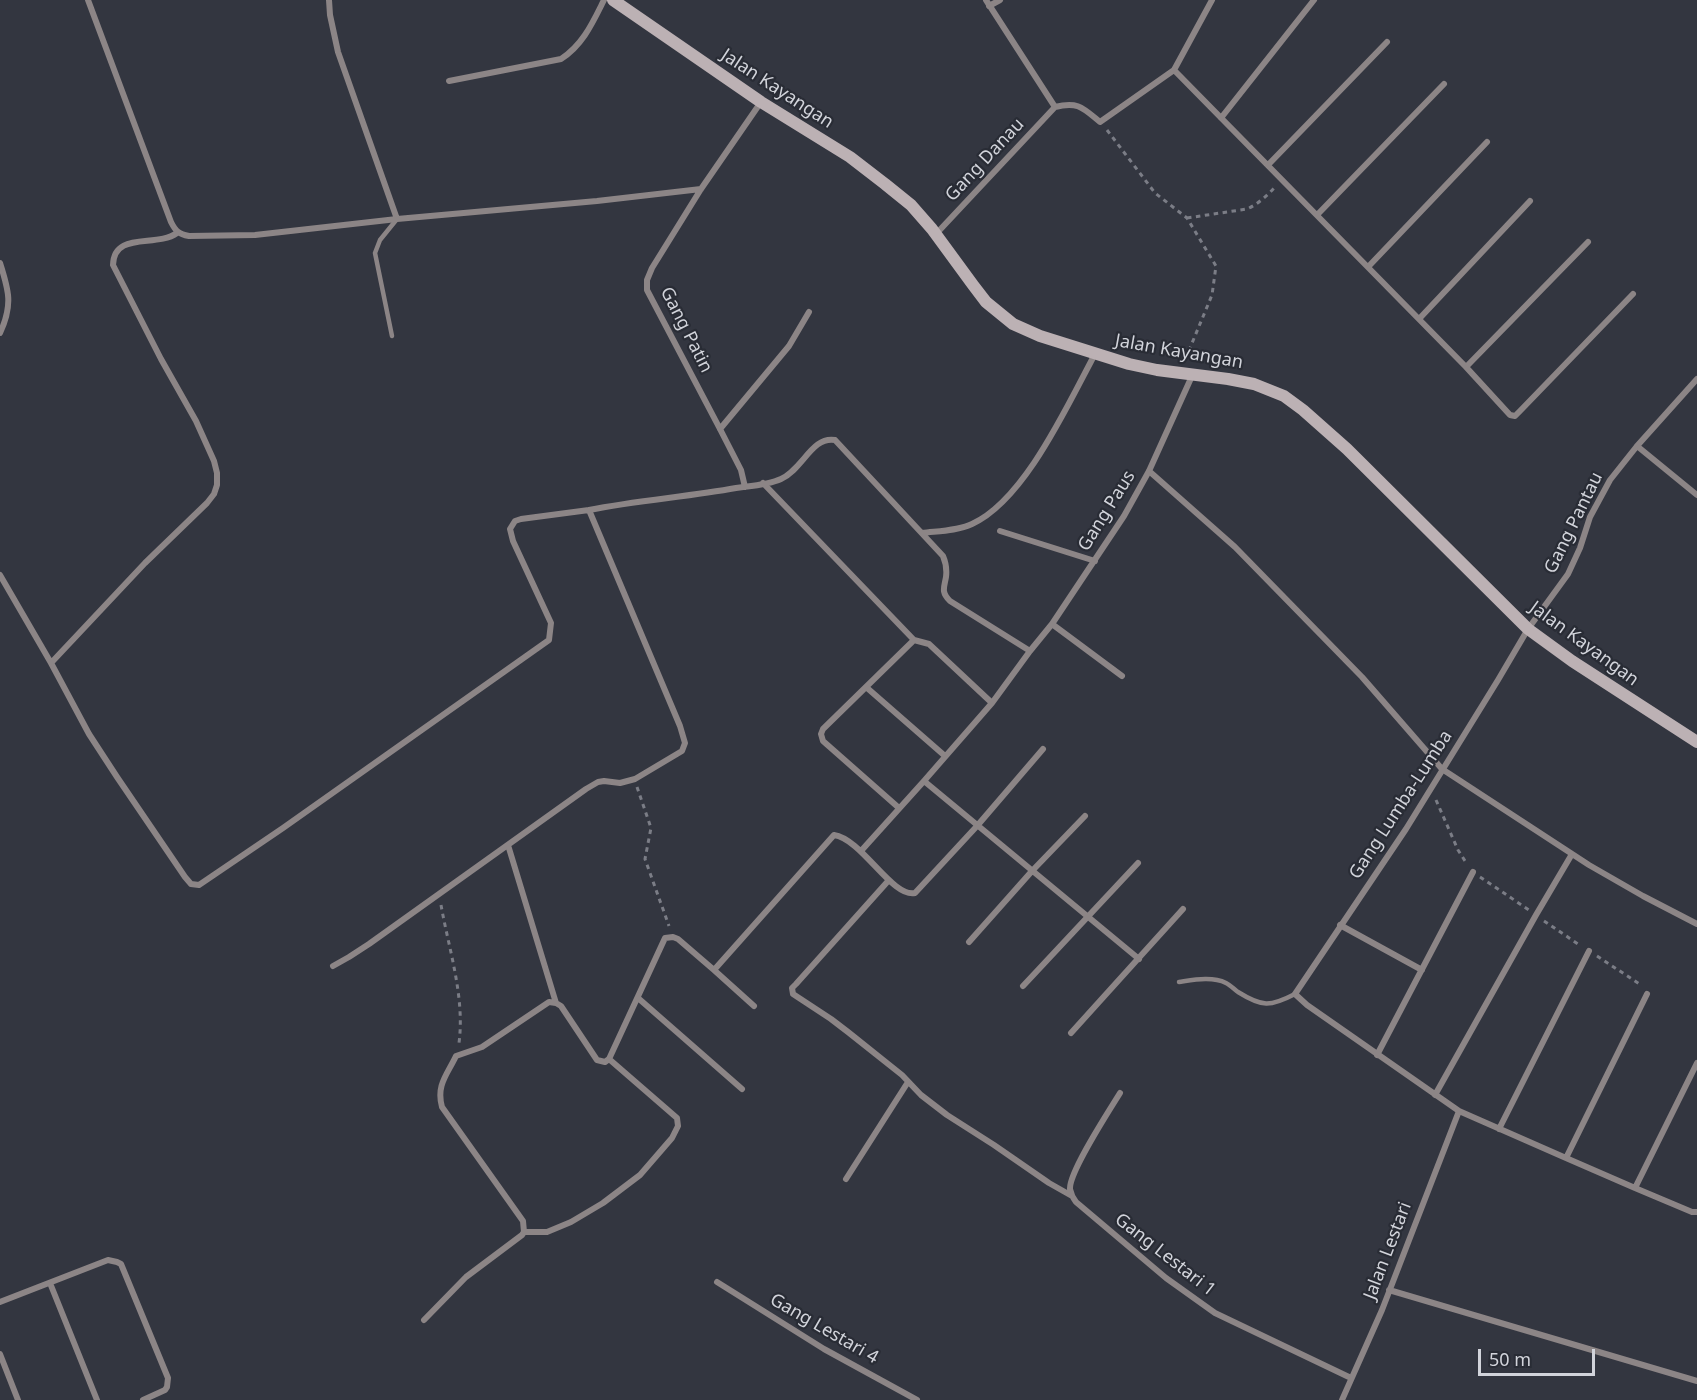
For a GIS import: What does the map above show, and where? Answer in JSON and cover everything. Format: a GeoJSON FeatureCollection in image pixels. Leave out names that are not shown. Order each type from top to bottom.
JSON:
{"type":"FeatureCollection","features":[{"type":"Feature","properties":{"kind":"street"},"geometry":{"type":"LineString","coordinates":[[88,0],[177,233]]}},
{"type":"Feature","properties":{"kind":"street"},"geometry":{"type":"LineString","coordinates":[[329,0],[338,52],[397,219]]}},
{"type":"Feature","properties":{"kind":"street"},"geometry":{"type":"LineString","coordinates":[[449,81],[561,59],[572,53],[581,41],[604,0]]}},
{"type":"Feature","properties":{"kind":"street","name":"Jalan Kayangan"},"geometry":{"type":"LineString","coordinates":[[613,0],[761,102],[850,157],[911,206],[936,234],[986,302],[1013,324],[1040,336],[1129,364],[1179,374],[1254,384],[1284,396],[1347,449],[1527,629],[1697,742]]}},
{"type":"Feature","properties":{"kind":"street"},"geometry":{"type":"LineString","coordinates":[[1000,0],[988,3],[1055,107],[1072,104],[1085,110],[1100,122],[1174,70],[1212,0]]}},
{"type":"Feature","properties":{"kind":"street"},"geometry":{"type":"LineString","coordinates":[[1221,118],[1314,0]]}},
{"type":"Feature","properties":{"kind":"street"},"geometry":{"type":"LineString","coordinates":[[1268,165],[1387,42]]}},
{"type":"Feature","properties":{"kind":"street"},"geometry":{"type":"LineString","coordinates":[[1174,70],[1466,367],[1509,414],[1515,416],[1633,294]]}},
{"type":"Feature","properties":{"kind":"street"},"geometry":{"type":"LineString","coordinates":[[1317,215],[1444,84]]}},
{"type":"Feature","properties":{"kind":"street","name":"Gang Patin"},"geometry":{"type":"LineString","coordinates":[[745,486],[741,470],[647,290],[647,280],[652,268],[701,189],[761,102]]}},
{"type":"Feature","properties":{"kind":"street","name":"Gang Danau"},"geometry":{"type":"LineString","coordinates":[[936,234],[1055,107]]}},
{"type":"Feature","properties":{"kind":"street"},"geometry":{"type":"LineString","coordinates":[[1368,267],[1488,142]]}},
{"type":"Feature","properties":{"kind":"street"},"geometry":{"type":"LineString","coordinates":[[51,663],[138,571],[207,503],[217,485],[214,461],[196,421],[113,265],[120,246],[168,238],[177,233],[189,236],[255,236],[397,219],[701,189]]}},
{"type":"Feature","properties":{"kind":"street"},"geometry":{"type":"LineString","coordinates":[[1419,319],[1530,201]]}},
{"type":"Feature","properties":{"kind":"street"},"geometry":{"type":"LineString","coordinates":[[1466,367],[1588,242]]}},
{"type":"Feature","properties":{"kind":"street"},"geometry":{"type":"LineString","coordinates":[[0,263],[9,298],[8,311],[0,333]]}},
{"type":"Feature","properties":{"kind":"street"},"geometry":{"type":"LineString","coordinates":[[720,429],[789,346],[809,312]]}},
{"type":"Feature","properties":{"kind":"street"},"geometry":{"type":"LineString","coordinates":[[922,533],[969,526],[995,510],[1029,472],[1095,354]]}},
{"type":"Feature","properties":{"kind":"street","name":"Gang Paus"},"geometry":{"type":"LineString","coordinates":[[861,850],[992,703],[1052,624],[1124,516],[1149,471],[1192,376]]}},
{"type":"Feature","properties":{"kind":"street","name":"Gang Pantau"},"geometry":{"type":"LineString","coordinates":[[1527,629],[1568,574],[1580,548],[1590,517],[1610,480],[1697,379]]}},
{"type":"Feature","properties":{"kind":"street"},"geometry":{"type":"LineString","coordinates":[[0,575],[89,734],[188,882],[199,885],[549,640],[551,623],[513,541],[510,529],[515,521],[521,519],[780,480],[799,466],[816,445],[828,439],[835,440],[943,556],[946,564],[943,588],[945,596],[1030,651]]}},
{"type":"Feature","properties":{"kind":"street"},"geometry":{"type":"LineString","coordinates":[[1637,446],[1697,495]]}},
{"type":"Feature","properties":{"kind":"street"},"geometry":{"type":"LineString","coordinates":[[1149,471],[1235,547],[1362,677],[1442,769],[1572,854],[1643,896],[1697,924]]}},
{"type":"Feature","properties":{"kind":"street"},"geometry":{"type":"LineString","coordinates":[[763,483],[914,640],[929,644],[992,703]]}},
{"type":"Feature","properties":{"kind":"street"},"geometry":{"type":"LineString","coordinates":[[333,966],[586,789],[598,782],[620,783],[635,780],[682,751],[685,743],[680,726],[589,510]]}},
{"type":"Feature","properties":{"kind":"street"},"geometry":{"type":"LineString","coordinates":[[1000,531],[1095,561]]}},
{"type":"Feature","properties":{"kind":"street"},"geometry":{"type":"LineString","coordinates":[[1052,624],[1122,676]]}},
{"type":"Feature","properties":{"kind":"street","name":"Gang Lumba-Lumba"},"geometry":{"type":"LineString","coordinates":[[1295,994],[1406,829],[1527,629]]}},
{"type":"Feature","properties":{"kind":"street"},"geometry":{"type":"LineString","coordinates":[[899,808],[821,738],[822,729],[914,640]]}},
{"type":"Feature","properties":{"kind":"street"},"geometry":{"type":"LineString","coordinates":[[866,687],[945,756]]}},
{"type":"Feature","properties":{"kind":"street"},"geometry":{"type":"LineString","coordinates":[[714,970],[832,836],[841,836],[861,850],[889,880],[907,893],[915,893],[977,826],[1043,749]]}},
{"type":"Feature","properties":{"kind":"street"},"geometry":{"type":"LineString","coordinates":[[924,782],[1139,959]]}},
{"type":"Feature","properties":{"kind":"street"},"geometry":{"type":"LineString","coordinates":[[969,942],[1084,816]]}},
{"type":"Feature","properties":{"kind":"street"},"geometry":{"type":"LineString","coordinates":[[508,845],[556,1003]]}},
{"type":"Feature","properties":{"kind":"street"},"geometry":{"type":"LineString","coordinates":[[1435,1095],[1572,854]]}},
{"type":"Feature","properties":{"kind":"street"},"geometry":{"type":"LineString","coordinates":[[1023,986],[1138,863]]}},
{"type":"Feature","properties":{"kind":"street"},"geometry":{"type":"LineString","coordinates":[[1377,1055],[1473,872]]}},
{"type":"Feature","properties":{"kind":"street","name":"Gang Lestari 1"},"geometry":{"type":"LineString","coordinates":[[889,880],[796,984],[792,991],[793,994],[848,1032],[902,1075],[921,1095],[948,1115],[1072,1196],[1076,1202],[1166,1278],[1215,1313],[1351,1378]]}},
{"type":"Feature","properties":{"kind":"street"},"geometry":{"type":"LineString","coordinates":[[1071,1033],[1184,909]]}},
{"type":"Feature","properties":{"kind":"street"},"geometry":{"type":"LineString","coordinates":[[1340,925],[1422,970]]}},
{"type":"Feature","properties":{"kind":"street"},"geometry":{"type":"LineString","coordinates":[[424,1320],[466,1277],[524,1232],[523,1221],[442,1107],[439,1097],[440,1088],[456,1056],[482,1047],[549,1002],[561,1006],[597,1060],[605,1062],[609,1059],[665,938],[678,939],[754,1006]]}},
{"type":"Feature","properties":{"kind":"street"},"geometry":{"type":"LineString","coordinates":[[1499,1129],[1589,951]]}},
{"type":"Feature","properties":{"kind":"street"},"geometry":{"type":"LineString","coordinates":[[1295,994],[1377,1055],[1459,1111],[1635,1188],[1692,1212],[1697,1212]]}},
{"type":"Feature","properties":{"kind":"street"},"geometry":{"type":"LineString","coordinates":[[1566,1158],[1647,994]]}},
{"type":"Feature","properties":{"kind":"street"},"geometry":{"type":"LineString","coordinates":[[638,998],[742,1089]]}},
{"type":"Feature","properties":{"kind":"street"},"geometry":{"type":"LineString","coordinates":[[524,1232],[548,1232],[571,1222],[603,1203],[640,1174],[672,1138],[678,1126],[677,1118],[609,1059]]}},
{"type":"Feature","properties":{"kind":"street"},"geometry":{"type":"LineString","coordinates":[[1635,1188],[1697,1063]]}},
{"type":"Feature","properties":{"kind":"street"},"geometry":{"type":"LineString","coordinates":[[846,1179],[908,1082]]}},
{"type":"Feature","properties":{"kind":"street"},"geometry":{"type":"LineString","coordinates":[[1072,1196],[1070,1188],[1074,1172],[1120,1093]]}},
{"type":"Feature","properties":{"kind":"street","name":"Jalan Lestari"},"geometry":{"type":"LineString","coordinates":[[1342,1400],[1389,1290],[1459,1111]]}},
{"type":"Feature","properties":{"kind":"street"},"geometry":{"type":"LineString","coordinates":[[0,1302],[108,1260],[121,1264],[168,1378],[165,1390],[143,1400]]}},
{"type":"Feature","properties":{"kind":"street","name":"Gang Lestari 4"},"geometry":{"type":"LineString","coordinates":[[717,1282],[824,1349],[917,1400]]}},
{"type":"Feature","properties":{"kind":"street"},"geometry":{"type":"LineString","coordinates":[[50,1283],[97,1400]]}},
{"type":"Feature","properties":{"kind":"street"},"geometry":{"type":"LineString","coordinates":[[1389,1290],[1697,1381]]}},
{"type":"Feature","properties":{"kind":"street"},"geometry":{"type":"LineString","coordinates":[[0,1354],[18,1400]]}},
{"type":"Feature","properties":{"kind":"lane"},"geometry":{"type":"LineString","coordinates":[[392,336],[375,253],[381,240],[397,219]]}},
{"type":"Feature","properties":{"kind":"lane"},"geometry":{"type":"LineString","coordinates":[[1179,982],[1218,981],[1251,999],[1268,1004],[1279,1002],[1295,994]]}},
{"type":"Feature","properties":{"kind":"path"},"geometry":{"type":"LineString","coordinates":[[1100,122],[1155,193],[1187,218],[1216,266],[1212,295],[1179,374]]}},
{"type":"Feature","properties":{"kind":"path"},"geometry":{"type":"LineString","coordinates":[[1187,218],[1255,206],[1282,180]]}},
{"type":"Feature","properties":{"kind":"path"},"geometry":{"type":"LineString","coordinates":[[635,780],[651,828],[645,859],[673,938]]}},
{"type":"Feature","properties":{"kind":"path"},"geometry":{"type":"LineString","coordinates":[[1431,787],[1458,850],[1473,872],[1641,984],[1647,994]]}},
{"type":"Feature","properties":{"kind":"path"},"geometry":{"type":"LineString","coordinates":[[439,894],[460,1003],[461,1023],[456,1056]]}}]}
